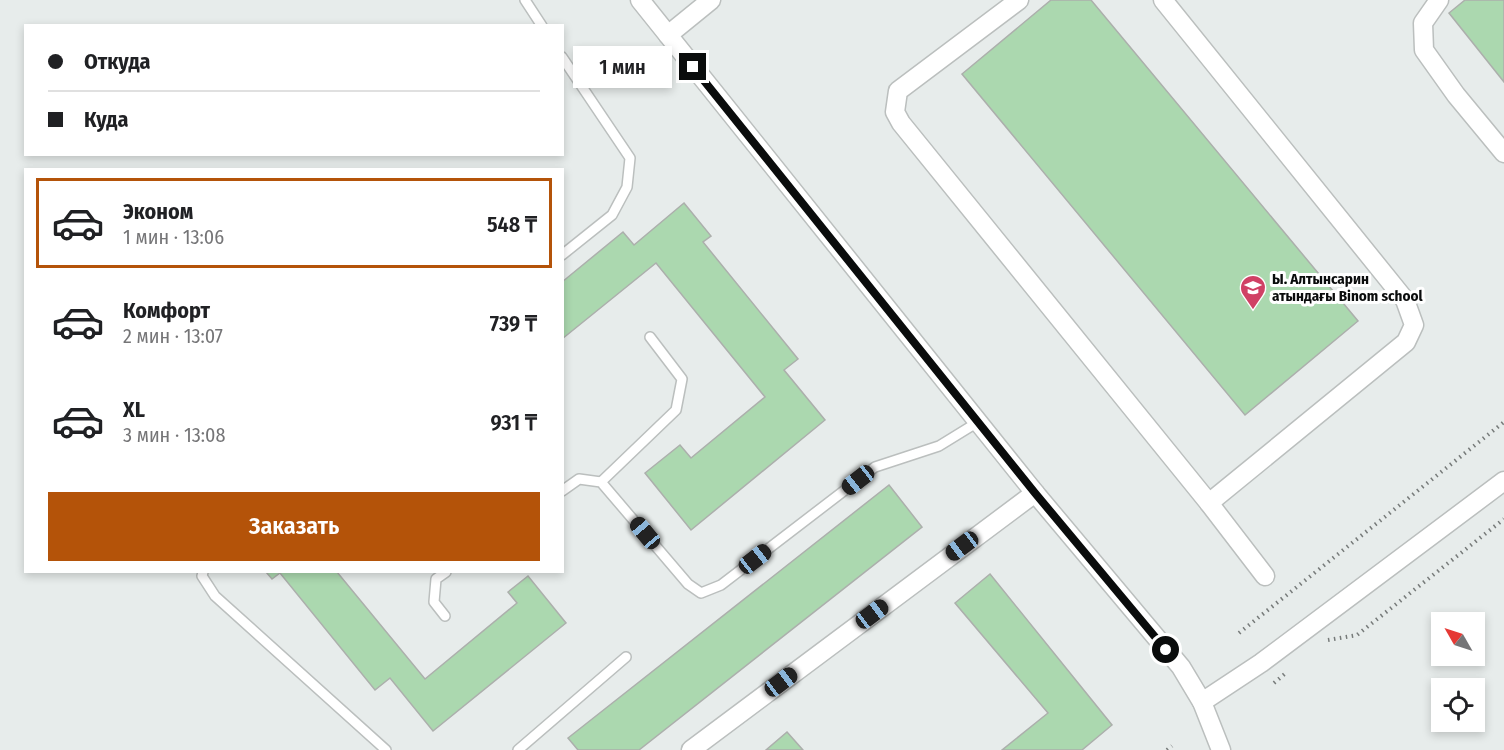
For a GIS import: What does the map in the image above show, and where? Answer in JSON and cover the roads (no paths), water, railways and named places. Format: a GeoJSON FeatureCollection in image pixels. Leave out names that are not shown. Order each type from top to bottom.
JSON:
{"type":"FeatureCollection","features":[{"type":"Feature","properties":{"kind":"street"},"geometry":{"type":"LineString","coordinates":[[640,0],[1035,493],[1181,667],[1202,702],[1221,750]]}},
{"type":"Feature","properties":{"kind":"street"},"geometry":{"type":"LineString","coordinates":[[668,35],[711,0]]}},
{"type":"Feature","properties":{"kind":"street"},"geometry":{"type":"LineString","coordinates":[[1019,0],[898,91],[895,112],[901,123],[1209,503],[1264,576]]}},
{"type":"Feature","properties":{"kind":"street"},"geometry":{"type":"LineString","coordinates":[[1163,0],[1406,300],[1414,325],[1406,342],[1209,503]]}},
{"type":"Feature","properties":{"kind":"street"},"geometry":{"type":"LineString","coordinates":[[1439,0],[1422,23],[1424,50],[1456,95],[1504,153]]}},
{"type":"Feature","properties":{"kind":"street"},"geometry":{"type":"LineString","coordinates":[[1202,702],[1261,663],[1504,481]]}},
{"type":"Feature","properties":{"kind":"street"},"geometry":{"type":"LineString","coordinates":[[691,750],[1035,493]]}},
{"type":"Feature","properties":{"kind":"lane"},"geometry":{"type":"LineString","coordinates":[[525,0],[541,24]]}},
{"type":"Feature","properties":{"kind":"lane"},"geometry":{"type":"LineString","coordinates":[[564,60],[630,158],[627,187],[612,215],[564,253]]}},
{"type":"Feature","properties":{"kind":"lane"},"geometry":{"type":"LineString","coordinates":[[601,482],[676,410],[682,379],[650,337]]}},
{"type":"Feature","properties":{"kind":"lane"},"geometry":{"type":"LineString","coordinates":[[564,490],[579,479],[601,482],[688,584],[701,593],[721,585],[875,467],[939,446],[978,422]]}},
{"type":"Feature","properties":{"kind":"lane"},"geometry":{"type":"LineString","coordinates":[[203,573],[202,576],[215,596],[386,750]]}},
{"type":"Feature","properties":{"kind":"lane"},"geometry":{"type":"LineString","coordinates":[[445,573],[436,579],[434,602],[445,616]]}},
{"type":"Feature","properties":{"kind":"lane"},"geometry":{"type":"LineString","coordinates":[[518,750],[626,657]]}},
{"type":"Feature","properties":{"kind":"place","name":"Ы. Алтынсарин атындағы Binom school"},"geometry":{"type":"Point","coordinates":[1253,311]}}]}
